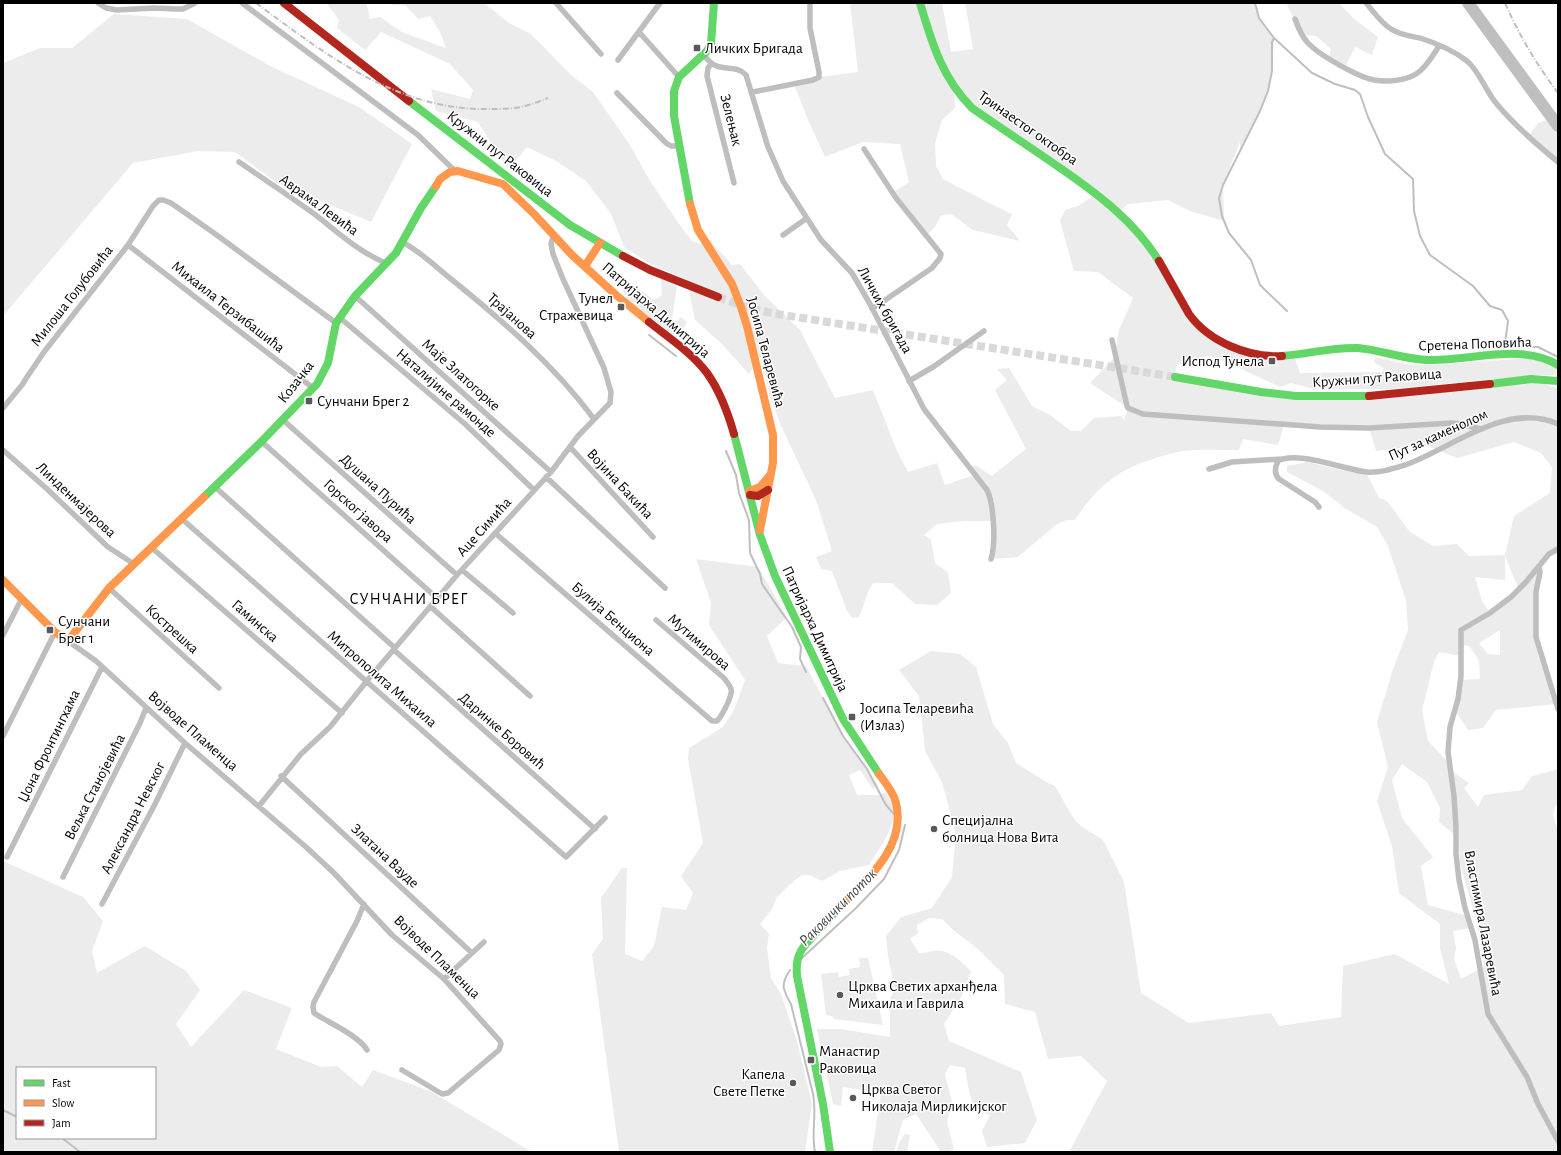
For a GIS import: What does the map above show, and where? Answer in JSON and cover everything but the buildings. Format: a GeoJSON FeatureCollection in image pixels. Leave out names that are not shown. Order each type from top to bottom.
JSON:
{"type":"FeatureCollection","features":[{"type":"Feature","properties":{"kind":"street"},"geometry":{"type":"LineString","coordinates":[[98,3],[106,8],[117,10],[154,8],[183,9],[195,3]]}},
{"type":"Feature","properties":{"kind":"street"},"geometry":{"type":"LineString","coordinates":[[242,3],[418,135],[454,171],[464,172],[503,184],[555,236]]}},
{"type":"Feature","properties":{"kind":"street","name":"Кружни пут Раковица"},"geometry":{"type":"LineString","coordinates":[[284,3],[502,174],[567,223],[600,244],[650,270],[718,297]]}},
{"type":"Feature","properties":{"kind":"street"},"geometry":{"type":"LineString","coordinates":[[556,3],[601,54]]}},
{"type":"Feature","properties":{"kind":"street"},"geometry":{"type":"LineString","coordinates":[[618,60],[660,3]]}},
{"type":"Feature","properties":{"kind":"street"},"geometry":{"type":"LineString","coordinates":[[639,32],[679,77],[704,55],[711,44],[714,3]]}},
{"type":"Feature","properties":{"kind":"street"},"geometry":{"type":"LineString","coordinates":[[753,92],[813,80],[819,77],[810,28],[810,3]]}},
{"type":"Feature","properties":{"kind":"street","name":"Тринаестог октобра"},"geometry":{"type":"LineString","coordinates":[[920,3],[941,67],[954,89],[962,99],[978,112],[1072,176],[1108,203],[1139,233]]}},
{"type":"Feature","properties":{"kind":"street"},"geometry":{"type":"LineString","coordinates":[[1366,3],[1383,23],[1391,29],[1399,33],[1420,38],[1466,60],[1479,75],[1488,93],[1497,104],[1528,137],[1558,162]]}},
{"type":"Feature","properties":{"kind":"street"},"geometry":{"type":"LineString","coordinates":[[1295,18],[1302,35],[1308,43],[1321,54],[1362,76],[1374,80],[1394,80],[1417,74],[1423,69],[1439,46]]}},
{"type":"Feature","properties":{"kind":"street"},"geometry":{"type":"LineString","coordinates":[[704,55],[711,64]]}},
{"type":"Feature","properties":{"kind":"street","name":"Личких бригада"},"geometry":{"type":"LineString","coordinates":[[711,64],[719,67],[740,70],[744,72],[749,79],[773,158],[783,181],[821,240],[850,270],[924,409],[989,494],[994,536],[991,559]]}},
{"type":"Feature","properties":{"kind":"street","name":"Зелењак"},"geometry":{"type":"LineString","coordinates":[[711,64],[708,68],[707,76],[734,183]]}},
{"type":"Feature","properties":{"kind":"street","name":"Јосипа Теларевића"},"geometry":{"type":"LineString","coordinates":[[679,77],[674,91],[674,116],[692,215],[698,230],[732,284],[747,326],[773,435],[774,454],[772,472],[760,535]]}},
{"type":"Feature","properties":{"kind":"street"},"geometry":{"type":"LineString","coordinates":[[617,93],[666,143],[672,146],[679,146]]}},
{"type":"Feature","properties":{"kind":"street"},"geometry":{"type":"LineString","coordinates":[[864,149],[896,198],[941,254],[940,258],[932,268],[872,309]]}},
{"type":"Feature","properties":{"kind":"street","name":"Аврама Левића"},"geometry":{"type":"LineString","coordinates":[[239,162],[313,213],[369,256],[386,263]]}},
{"type":"Feature","properties":{"kind":"street","name":"Козачка"},"geometry":{"type":"LineString","coordinates":[[68,641],[109,588],[262,442],[313,388],[328,363],[338,320],[355,296],[386,263],[402,242],[435,185],[445,174],[454,171]]}},
{"type":"Feature","properties":{"kind":"street","name":"Милоша Голубовића"},"geometry":{"type":"LineString","coordinates":[[3,407],[18,390],[44,352],[128,245],[157,201],[161,200]]}},
{"type":"Feature","properties":{"kind":"street","name":"Наталијине рамонде"},"geometry":{"type":"LineString","coordinates":[[161,200],[171,203],[338,320],[465,424],[534,490]]}},
{"type":"Feature","properties":{"kind":"street"},"geometry":{"type":"LineString","coordinates":[[783,235],[807,218]]}},
{"type":"Feature","properties":{"kind":"street","name":"Сретена Поповића"},"geometry":{"type":"LineString","coordinates":[[1139,233],[1150,245],[1162,263],[1193,319],[1205,331],[1220,340],[1256,355],[1273,357],[1347,348],[1369,350],[1421,361],[1533,355],[1548,358],[1558,365]]}},
{"type":"Feature","properties":{"kind":"street","name":"Патријарха Димитрија"},"geometry":{"type":"LineString","coordinates":[[555,236],[585,266],[621,298],[680,346],[706,372],[729,415],[760,535],[774,576],[839,712],[892,793],[897,807],[897,829],[894,841],[885,857],[872,874],[811,938],[801,950],[796,962],[797,976],[823,1104],[830,1152]]}},
{"type":"Feature","properties":{"kind":"street","name":"Аце Симића"},"geometry":{"type":"LineString","coordinates":[[259,806],[281,776],[301,754],[330,727],[366,682],[457,575],[551,472],[570,447],[610,403],[611,392],[602,362],[554,258],[551,244],[555,236]]}},
{"type":"Feature","properties":{"kind":"street","name":"Трајанова"},"geometry":{"type":"LineString","coordinates":[[402,242],[425,258],[517,334],[580,401],[594,420]]}},
{"type":"Feature","properties":{"kind":"street"},"geometry":{"type":"LineString","coordinates":[[585,266],[600,244]]}},
{"type":"Feature","properties":{"kind":"street","name":"Михаила Терзибашића"},"geometry":{"type":"LineString","coordinates":[[128,245],[313,388]]}},
{"type":"Feature","properties":{"kind":"street","name":"Маје Златогорке"},"geometry":{"type":"LineString","coordinates":[[355,296],[551,472]]}},
{"type":"Feature","properties":{"kind":"street"},"geometry":{"type":"LineString","coordinates":[[909,381],[933,367],[984,331]]}},
{"type":"Feature","properties":{"kind":"street"},"geometry":{"type":"LineString","coordinates":[[1112,340],[1127,406],[1128,408],[1142,414],[1320,427],[1369,428],[1452,423],[1480,429]]}},
{"type":"Feature","properties":{"kind":"street","name":"Кружни пут Раковица"},"geometry":{"type":"LineString","coordinates":[[1175,377],[1258,392],[1312,397],[1391,394],[1531,379],[1558,381]]}},
{"type":"Feature","properties":{"kind":"street","name":"Пут за каменолом"},"geometry":{"type":"LineString","coordinates":[[1209,469],[1232,462],[1308,459],[1367,472],[1386,471],[1420,460],[1480,429],[1502,420],[1520,418],[1537,419],[1558,424]]}},
{"type":"Feature","properties":{"kind":"street","name":"Душана Пурића"},"geometry":{"type":"LineString","coordinates":[[283,420],[457,575]]}},
{"type":"Feature","properties":{"kind":"street","name":"Горског јавора"},"geometry":{"type":"LineString","coordinates":[[262,442],[438,599]]}},
{"type":"Feature","properties":{"kind":"street","name":"Војина Бакића"},"geometry":{"type":"LineString","coordinates":[[570,447],[654,537]]}},
{"type":"Feature","properties":{"kind":"street","name":"Линденмајерова"},"geometry":{"type":"LineString","coordinates":[[3,450],[47,489],[108,547],[134,564]]}},
{"type":"Feature","properties":{"kind":"street"},"geometry":{"type":"LineString","coordinates":[[1283,459],[1278,461],[1276,465],[1276,476],[1279,480],[1314,502],[1318,507]]}},
{"type":"Feature","properties":{"kind":"street"},"geometry":{"type":"LineString","coordinates":[[749,493],[762,485],[772,472]]}},
{"type":"Feature","properties":{"kind":"street"},"geometry":{"type":"LineString","coordinates":[[546,477],[665,588]]}},
{"type":"Feature","properties":{"kind":"street","name":"Даринке Боровић"},"geometry":{"type":"LineString","coordinates":[[215,487],[595,829]]}},
{"type":"Feature","properties":{"kind":"street"},"geometry":{"type":"LineString","coordinates":[[749,493],[758,496],[768,490]]}},
{"type":"Feature","properties":{"kind":"street","name":"Митрополита Михаила"},"geometry":{"type":"LineString","coordinates":[[182,519],[566,857],[595,829]]}},
{"type":"Feature","properties":{"kind":"street","name":"Булија Бенциона"},"geometry":{"type":"LineString","coordinates":[[495,533],[715,722]]}},
{"type":"Feature","properties":{"kind":"street","name":"Гаминска"},"geometry":{"type":"LineString","coordinates":[[152,548],[342,713]]}},
{"type":"Feature","properties":{"kind":"street","name":"Властимира Лазаревића"},"geometry":{"type":"LineString","coordinates":[[1558,549],[1549,554],[1526,582],[1511,597],[1490,613],[1461,630],[1461,676],[1458,699],[1450,727],[1448,752],[1454,796],[1457,864],[1466,908],[1475,940],[1488,1014],[1528,1077],[1538,1104],[1558,1140]]}},
{"type":"Feature","properties":{"kind":"street"},"geometry":{"type":"LineString","coordinates":[[1539,566],[1540,572],[1536,592],[1536,637],[1558,709]]}},
{"type":"Feature","properties":{"kind":"street"},"geometry":{"type":"LineString","coordinates":[[462,570],[513,613]]}},
{"type":"Feature","properties":{"kind":"street","name":"Војводе Пламенца"},"geometry":{"type":"LineString","coordinates":[[3,580],[56,632],[102,667],[146,708],[334,873],[392,934],[444,979],[500,1041],[501,1047],[448,1094],[442,1094],[402,1070]]}},
{"type":"Feature","properties":{"kind":"street","name":"Кострешка"},"geometry":{"type":"LineString","coordinates":[[109,588],[219,688]]}},
{"type":"Feature","properties":{"kind":"street"},"geometry":{"type":"LineString","coordinates":[[3,635],[22,598]]}},
{"type":"Feature","properties":{"kind":"street"},"geometry":{"type":"LineString","coordinates":[[431,607],[530,696]]}},
{"type":"Feature","properties":{"kind":"street","name":"Мутимирова"},"geometry":{"type":"LineString","coordinates":[[656,620],[724,678],[730,687],[731,694],[721,717],[715,722]]}},
{"type":"Feature","properties":{"kind":"street"},"geometry":{"type":"LineString","coordinates":[[3,736],[56,632]]}},
{"type":"Feature","properties":{"kind":"street","name":"Џона Фронтингхама"},"geometry":{"type":"LineString","coordinates":[[7,857],[102,667]]}},
{"type":"Feature","properties":{"kind":"street","name":"Вељка Станојевића"},"geometry":{"type":"LineString","coordinates":[[63,877],[146,708]]}},
{"type":"Feature","properties":{"kind":"street","name":"Александра Невског"},"geometry":{"type":"LineString","coordinates":[[102,904],[155,804],[185,742]]}},
{"type":"Feature","properties":{"kind":"street","name":"Златана Вауде"},"geometry":{"type":"LineString","coordinates":[[281,776],[472,953]]}},
{"type":"Feature","properties":{"kind":"street"},"geometry":{"type":"LineString","coordinates":[[595,829],[605,818]]}},
{"type":"Feature","properties":{"kind":"street"},"geometry":{"type":"LineString","coordinates":[[364,904],[338,959],[314,1002],[313,1010],[319,1016],[364,1044],[367,1050]]}},
{"type":"Feature","properties":{"kind":"street"},"geometry":{"type":"LineString","coordinates":[[444,979],[484,942]]}},
{"type":"Feature","properties":{"kind":"shaded area"},"geometry":{"type":"Polygon","coordinates":[[[326,3],[363,3],[367,5],[370,19],[380,17],[402,32],[446,48],[440,32],[430,16],[418,19],[405,5],[392,5],[389,3],[484,3],[509,23],[531,34],[570,74],[593,92],[630,145],[650,181],[692,241],[701,244],[710,240],[732,265],[740,264],[764,295],[800,330],[835,398],[873,390],[897,451],[908,472],[937,463],[945,485],[974,475],[969,468],[975,465],[992,476],[1026,449],[995,390],[1007,380],[997,369],[1009,368],[1032,406],[1050,415],[1071,431],[1081,431],[1094,418],[1121,416],[1124,420],[1128,408],[1090,383],[1114,358],[1119,330],[1133,298],[1098,272],[1074,271],[1060,221],[1065,210],[1078,206],[1096,194],[954,90],[955,108],[942,120],[935,143],[936,166],[943,179],[1012,214],[1007,225],[1020,241],[973,230],[951,214],[941,215],[935,227],[927,235],[892,193],[909,182],[900,144],[863,142],[825,157],[794,84],[819,77],[858,72],[850,3],[942,3],[951,52],[973,49],[965,3],[1255,3],[1259,18],[1274,38],[1273,57],[1268,90],[1263,106],[1240,151],[1240,142],[1223,185],[1224,221],[1190,211],[1168,200],[1128,204],[1118,213],[1130,223],[1205,331],[1256,355],[1284,355],[1295,359],[1300,373],[1383,372],[1384,369],[1374,362],[1375,357],[1405,364],[1428,365],[1533,358],[1547,362],[1557,368],[1556,375],[1536,375],[1391,389],[1313,389],[1291,383],[1280,387],[1226,362],[1208,356],[1177,364],[1175,376],[1312,397],[1531,379],[1558,389],[1558,547],[1539,566],[1536,637],[1557,704],[1496,710],[1483,728],[1468,730],[1455,710],[1461,680],[1480,679],[1479,660],[1469,646],[1461,645],[1460,656],[1439,652],[1434,661],[1422,711],[1428,741],[1448,762],[1449,769],[1469,783],[1464,788],[1478,807],[1484,795],[1522,790],[1532,776],[1558,769],[1558,805],[1556,805],[1553,814],[1558,833],[1558,1152],[1069,1152],[1107,1081],[1081,1056],[1048,1059],[1035,1012],[1005,1004],[1004,975],[978,949],[952,929],[942,919],[929,918],[917,925],[918,933],[910,939],[919,953],[936,951],[945,952],[958,959],[971,971],[962,996],[944,1024],[949,1041],[1021,1072],[1037,1120],[1025,1143],[987,1147],[982,1131],[990,1115],[974,1109],[965,1068],[950,1065],[945,1074],[952,1102],[947,1122],[954,1149],[948,1152],[941,1152],[916,1114],[903,1120],[894,1152],[872,1152],[881,1093],[843,1087],[841,1106],[833,1104],[817,1029],[841,1029],[890,1037],[890,999],[895,989],[888,956],[886,936],[901,917],[932,908],[952,877],[956,834],[942,782],[925,751],[919,696],[899,670],[931,651],[960,654],[976,667],[993,724],[1008,743],[1016,763],[1055,786],[1074,819],[1081,826],[1103,840],[1124,882],[1141,993],[1189,1023],[1271,1013],[1279,1026],[1341,1017],[1343,966],[1395,954],[1449,984],[1440,948],[1440,924],[1399,893],[1392,846],[1377,801],[1388,767],[1377,722],[1393,669],[1408,630],[1406,601],[1388,546],[1377,527],[1346,509],[1323,491],[1287,472],[1287,466],[1308,462],[1344,471],[1367,474],[1379,498],[1387,501],[1410,532],[1433,546],[1457,544],[1469,556],[1505,555],[1514,516],[1550,493],[1552,467],[1541,453],[1514,442],[1457,458],[1426,445],[1376,451],[1369,428],[1284,425],[1278,445],[1243,439],[1239,450],[1180,451],[1145,461],[1121,473],[1111,480],[1092,497],[1075,520],[1067,520],[1057,524],[1018,557],[991,559],[993,521],[964,521],[937,524],[924,535],[931,540],[935,563],[948,573],[951,593],[937,605],[915,604],[892,583],[873,583],[859,617],[852,618],[847,611],[832,571],[821,569],[816,557],[832,551],[816,500],[781,426],[769,394],[765,371],[760,357],[749,374],[722,344],[695,320],[687,280],[647,262],[624,247],[611,214],[586,181],[556,161],[527,147],[509,169],[497,153],[478,122],[436,111],[431,89],[470,99],[473,90],[450,64],[381,32],[365,50],[337,28],[339,20],[326,3]],[[1505,556],[1505,580],[1475,577],[1482,601],[1490,613],[1519,590],[1505,556]],[[1500,630],[1479,643],[1488,654],[1500,655],[1500,630]],[[1402,764],[1392,780],[1402,818],[1433,857],[1421,866],[1428,905],[1468,916],[1472,928],[1453,931],[1456,948],[1454,959],[1461,979],[1485,966],[1475,915],[1460,864],[1458,814],[1456,836],[1439,822],[1440,808],[1427,782],[1402,764]]]}},
{"type":"Feature","properties":{"kind":"shaded area"},"geometry":{"type":"Polygon","coordinates":[[[1286,3],[1339,3],[1353,18],[1378,37],[1372,55],[1355,47],[1346,65],[1329,57],[1331,49],[1316,36],[1302,35],[1286,3]]]}},
{"type":"Feature","properties":{"kind":"shaded area"},"geometry":{"type":"Polygon","coordinates":[[[114,14],[187,19],[272,67],[359,107],[412,144],[371,222],[277,183],[235,152],[198,151],[133,163],[3,316],[3,63],[40,48],[72,48],[114,14]]]}},
{"type":"Feature","properties":{"kind":"shaded area"},"geometry":{"type":"Polygon","coordinates":[[[1558,116],[1558,162],[1528,137],[1538,123],[1558,116]]]}},
{"type":"Feature","properties":{"kind":"shaded area"},"geometry":{"type":"Polygon","coordinates":[[[615,272],[654,300],[662,295],[661,278],[677,286],[672,319],[676,322],[681,317],[687,322],[679,336],[673,335],[627,300],[615,272]]]}},
{"type":"Feature","properties":{"kind":"shaded area"},"geometry":{"type":"Polygon","coordinates":[[[696,559],[758,567],[787,617],[767,636],[778,663],[806,666],[843,736],[878,785],[873,789],[860,770],[849,775],[857,795],[878,795],[886,792],[892,804],[892,820],[887,836],[869,865],[840,871],[822,881],[810,875],[803,875],[796,879],[777,897],[772,909],[760,924],[769,934],[767,948],[771,978],[781,994],[797,1041],[812,1104],[805,1152],[619,1152],[592,954],[603,939],[601,898],[622,868],[627,868],[625,954],[642,961],[654,946],[662,907],[686,910],[693,893],[681,876],[703,843],[688,759],[689,748],[723,727],[734,710],[745,680],[709,625],[711,603],[696,559]]]}},
{"type":"Feature","properties":{"kind":"shaded area"},"geometry":{"type":"Polygon","coordinates":[[[3,861],[83,897],[103,921],[92,951],[97,973],[145,946],[186,971],[200,990],[176,1024],[191,1047],[244,990],[292,1008],[276,1049],[321,1067],[337,1066],[362,1087],[373,1070],[430,1091],[532,1152],[3,1152],[3,861]]]}},
{"type":"Feature","properties":{"kind":"shaded area"},"geometry":{"type":"Polygon","coordinates":[[[859,958],[868,958],[883,1025],[834,1019],[834,1017],[826,1015],[821,974],[838,972],[839,977],[850,975],[849,969],[860,967],[859,958]]]}},
{"type":"Feature","properties":{"kind":"shaded area"},"geometry":{"type":"Polygon","coordinates":[[[905,1134],[910,1135],[907,1152],[896,1152],[899,1143],[905,1134]]]}},
{"type":"Feature","properties":{"kind":"waterway"},"geometry":{"type":"LineString","coordinates":[[1255,3],[1259,18],[1274,38]]}},
{"type":"Feature","properties":{"kind":"waterway"},"geometry":{"type":"LineString","coordinates":[[1468,3],[1558,126]]}},
{"type":"Feature","properties":{"kind":"waterway"},"geometry":{"type":"LineString","coordinates":[[1287,311],[1260,285],[1251,260],[1229,233],[1222,216],[1219,198],[1223,185],[1260,111],[1268,91],[1272,71],[1272,42],[1274,38],[1312,73],[1335,84],[1355,90],[1360,94],[1368,117],[1385,154],[1413,179],[1414,211],[1420,236],[1430,255],[1473,286],[1490,306],[1502,310],[1508,321],[1505,343],[1513,346],[1538,347],[1558,357]]}},
{"type":"Feature","properties":{"kind":"waterway","name":"Раковички поток"},"geometry":{"type":"LineString","coordinates":[[649,335],[676,356]]}},
{"type":"Feature","properties":{"kind":"waterway","name":"Раковички поток"},"geometry":{"type":"LineString","coordinates":[[726,451],[736,475],[739,493],[749,520],[750,553],[760,574],[762,584],[792,627],[801,647],[800,659],[806,672]]}},
{"type":"Feature","properties":{"kind":"waterway","name":"Раковички поток"},"geometry":{"type":"LineString","coordinates":[[823,698],[843,736],[867,769],[886,805],[894,814]]}},
{"type":"Feature","properties":{"kind":"waterway","name":"Раковички поток"},"geometry":{"type":"LineString","coordinates":[[802,958],[855,909],[884,879],[899,850],[905,825]]}},
{"type":"Feature","properties":{"kind":"waterway","name":"Раковички поток"},"geometry":{"type":"LineString","coordinates":[[790,970],[785,980],[784,987],[791,1004],[813,1094],[815,1152]]}},
{"type":"Feature","properties":{"kind":"waterway"},"geometry":{"type":"LineString","coordinates":[[3,1110],[16,1116]]}},
{"type":"Feature","properties":{"kind":"waterway"},"geometry":{"type":"LineString","coordinates":[[63,1139],[80,1152]]}},
{"type":"Feature","properties":{"kind":"tunnel"},"geometry":{"type":"LineString","coordinates":[[718,297],[746,307],[771,313],[1175,377]]}},
{"type":"Feature","properties":{"kind":"railway"},"geometry":{"type":"LineString","coordinates":[[256,3],[336,59],[364,76],[393,90],[424,100],[456,107],[489,109],[521,107],[548,98]]}},
{"type":"Feature","properties":{"kind":"railway"},"geometry":{"type":"LineString","coordinates":[[1505,3],[1529,50],[1558,93]]}},
{"type":"Feature","properties":{"kind":"traffic: fast"},"geometry":{"type":"LineString","coordinates":[[690,204],[674,116],[674,91],[679,77],[707,51],[711,44],[714,3]]}},
{"type":"Feature","properties":{"kind":"traffic: fast"},"geometry":{"type":"LineString","coordinates":[[920,3],[939,59],[953,85],[972,108],[1103,199],[1139,234],[1159,261]]}},
{"type":"Feature","properties":{"kind":"traffic: fast"},"geometry":{"type":"LineString","coordinates":[[409,101],[570,225],[623,256]]}},
{"type":"Feature","properties":{"kind":"traffic: fast"},"geometry":{"type":"LineString","coordinates":[[204,497],[259,444],[317,384],[328,363],[336,323],[355,296],[396,253],[421,208],[436,186]]}},
{"type":"Feature","properties":{"kind":"traffic: fast"},"geometry":{"type":"LineString","coordinates":[[1282,356],[1358,348],[1427,360],[1511,354],[1528,355],[1543,358],[1558,365]]}},
{"type":"Feature","properties":{"kind":"traffic: fast"},"geometry":{"type":"LineString","coordinates":[[1175,377],[1261,392],[1296,396],[1369,396]]}},
{"type":"Feature","properties":{"kind":"traffic: fast"},"geometry":{"type":"LineString","coordinates":[[1490,384],[1531,379],[1558,381]]}},
{"type":"Feature","properties":{"kind":"traffic: fast"},"geometry":{"type":"LineString","coordinates":[[734,434],[760,535],[775,576],[843,719],[879,774]]}},
{"type":"Feature","properties":{"kind":"traffic: fast"},"geometry":{"type":"LineString","coordinates":[[830,1152],[823,1104],[797,976],[797,968],[802,949],[837,910]]}},
{"type":"Feature","properties":{"kind":"traffic: slow"},"geometry":{"type":"LineString","coordinates":[[436,186],[440,179],[450,172],[458,171],[503,184],[534,214],[572,255],[616,295],[649,322]]}},
{"type":"Feature","properties":{"kind":"traffic: slow"},"geometry":{"type":"LineString","coordinates":[[690,204],[698,230],[732,284],[741,307],[747,326],[773,435],[773,463],[760,530]]}},
{"type":"Feature","properties":{"kind":"traffic: slow"},"geometry":{"type":"LineString","coordinates":[[585,266],[600,243]]}},
{"type":"Feature","properties":{"kind":"traffic: slow"},"geometry":{"type":"LineString","coordinates":[[749,491],[760,487],[770,475]]}},
{"type":"Feature","properties":{"kind":"traffic: slow"},"geometry":{"type":"LineString","coordinates":[[3,580],[55,632],[68,641],[109,588],[204,497]]}},
{"type":"Feature","properties":{"kind":"traffic: slow"},"geometry":{"type":"LineString","coordinates":[[837,910],[871,875],[890,849],[895,835],[898,819],[895,799],[879,774]]}},
{"type":"Feature","properties":{"kind":"traffic: jam"},"geometry":{"type":"LineString","coordinates":[[284,3],[409,101]]}},
{"type":"Feature","properties":{"kind":"traffic: jam"},"geometry":{"type":"LineString","coordinates":[[623,256],[650,270],[718,297]]}},
{"type":"Feature","properties":{"kind":"traffic: jam"},"geometry":{"type":"LineString","coordinates":[[1159,261],[1189,314],[1207,333],[1243,351],[1269,356],[1282,356]]}},
{"type":"Feature","properties":{"kind":"traffic: jam"},"geometry":{"type":"LineString","coordinates":[[649,322],[687,352],[707,373],[723,402],[734,434]]}},
{"type":"Feature","properties":{"kind":"traffic: jam"},"geometry":{"type":"LineString","coordinates":[[1369,396],[1490,384]]}},
{"type":"Feature","properties":{"kind":"traffic: jam"},"geometry":{"type":"LineString","coordinates":[[750,495],[758,496],[768,490]]}},
{"type":"Feature","properties":{"kind":"place","name":"Личких Бригада"},"geometry":{"type":"Point","coordinates":[697,48]}},
{"type":"Feature","properties":{"kind":"place","name":"Тунел Стражевица"},"geometry":{"type":"Point","coordinates":[621,307]}},
{"type":"Feature","properties":{"kind":"place","name":"Испод Тунела"},"geometry":{"type":"Point","coordinates":[1272,361]}},
{"type":"Feature","properties":{"kind":"place","name":"Сунчани Брег 2"},"geometry":{"type":"Point","coordinates":[309,401]}},
{"type":"Feature","properties":{"kind":"place","name":"Сунчани Брег 1"},"geometry":{"type":"Point","coordinates":[50,630]}},
{"type":"Feature","properties":{"kind":"place","name":"Јосипа Теларевића (Излаз)"},"geometry":{"type":"Point","coordinates":[852,717]}},
{"type":"Feature","properties":{"kind":"place","name":"Специјална болница Нова Вита"},"geometry":{"type":"Point","coordinates":[934,829]}},
{"type":"Feature","properties":{"kind":"place","name":"Црква Светих арханђела Михаила и Гаврила"},"geometry":{"type":"Point","coordinates":[840,995]}},
{"type":"Feature","properties":{"kind":"place","name":"Манастир Раковица"},"geometry":{"type":"Point","coordinates":[811,1060]}},
{"type":"Feature","properties":{"kind":"place","name":"Капела Свете Петке"},"geometry":{"type":"Point","coordinates":[793,1083]}},
{"type":"Feature","properties":{"kind":"place","name":"Црква Светог Николаја Мирликијског"},"geometry":{"type":"Point","coordinates":[853,1098]}},
{"type":"Feature","properties":{"kind":"district","name":"СУНЧАНИ БРЕГ"},"geometry":{"type":"Point","coordinates":[409,599]}}]}
